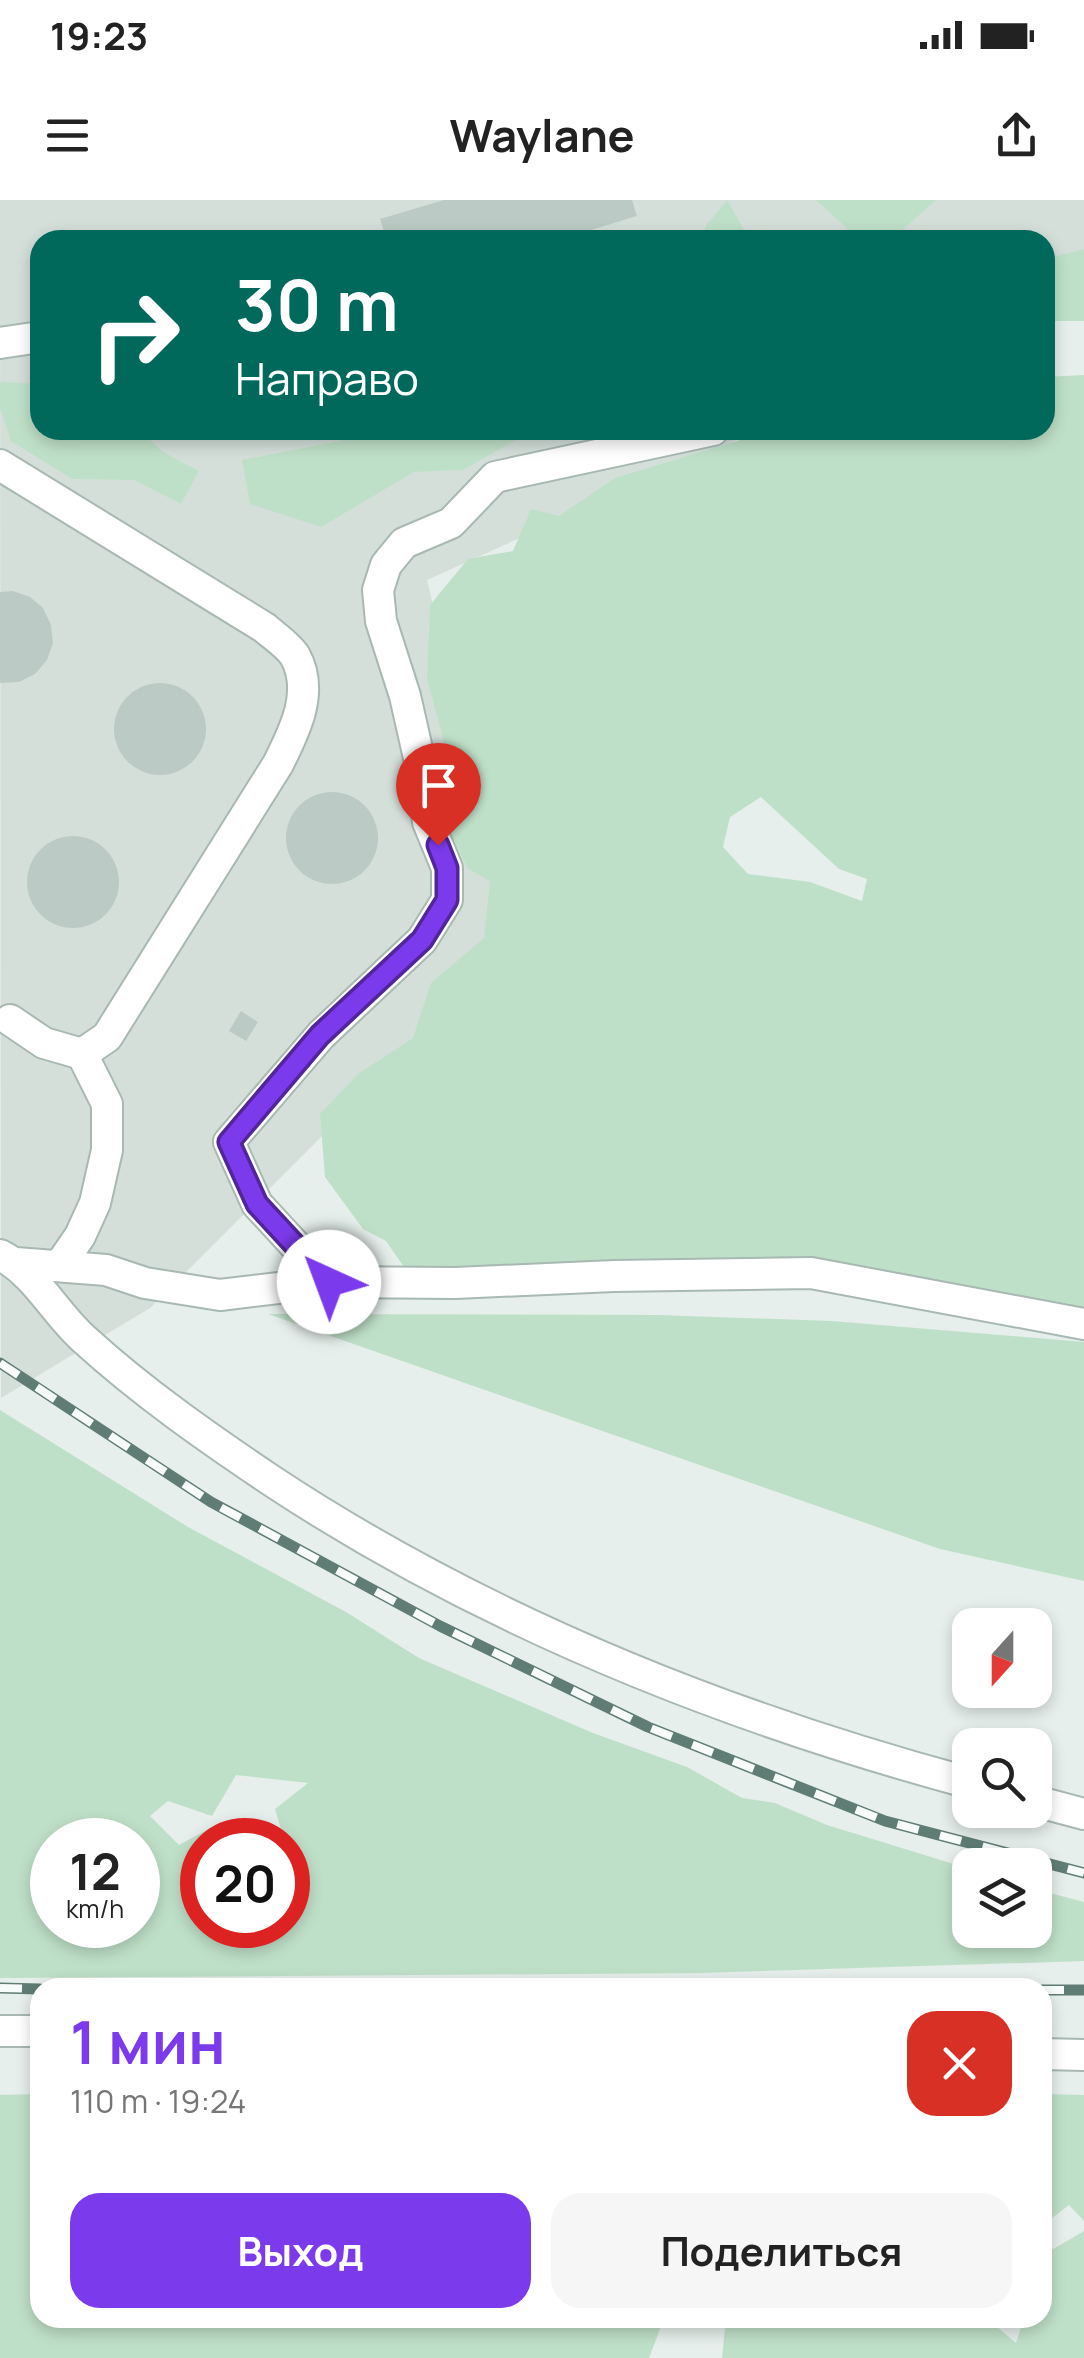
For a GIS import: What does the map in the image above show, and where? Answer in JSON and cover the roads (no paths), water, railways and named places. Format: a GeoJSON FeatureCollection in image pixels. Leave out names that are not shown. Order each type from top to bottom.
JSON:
{"type":"FeatureCollection","features":[{"type":"Feature","properties":{"kind":"lane"},"geometry":{"type":"LineString","coordinates":[[0,343],[30,338]]}},
{"type":"Feature","properties":{"kind":"lane"},"geometry":{"type":"LineString","coordinates":[[329,1282],[257,1204],[229,1142],[320,1035],[422,940],[447,900],[447,868],[428,822],[422,771],[405,696],[382,621],[378,590],[386,564],[404,543],[451,524],[495,477],[667,440]]}},
{"type":"Feature","properties":{"kind":"lane"},"geometry":{"type":"LineString","coordinates":[[0,464],[265,628],[294,655],[302,681],[300,717],[278,764],[107,1037],[82,1054]]}},
{"type":"Feature","properties":{"kind":"lane"},"geometry":{"type":"LineString","coordinates":[[10,1020],[44,1043],[82,1054],[107,1104],[108,1150],[95,1203],[80,1236],[60,1265]]}},
{"type":"Feature","properties":{"kind":"lane"},"geometry":{"type":"LineString","coordinates":[[8,1259],[106,1270],[145,1282],[220,1295],[329,1282],[455,1283],[810,1273],[1084,1324]]}},
{"type":"Feature","properties":{"kind":"lane"},"geometry":{"type":"LineString","coordinates":[[8,1259],[81,1338],[135,1383],[273,1481],[447,1586],[656,1680],[894,1763],[952,1779]]}},
{"type":"Feature","properties":{"kind":"lane"},"geometry":{"type":"LineString","coordinates":[[1052,1806],[1084,1814]]}},
{"type":"Feature","properties":{"kind":"lane"},"geometry":{"type":"LineString","coordinates":[[0,2031],[30,2032]]}},
{"type":"Feature","properties":{"kind":"lane"},"geometry":{"type":"LineString","coordinates":[[1052,2054],[1084,2054]]}},
{"type":"Feature","properties":{"kind":"railway"},"geometry":{"type":"LineString","coordinates":[[0,1363],[211,1502],[440,1626],[648,1727],[885,1821],[1084,1873]]}},
{"type":"Feature","properties":{"kind":"railway"},"geometry":{"type":"LineString","coordinates":[[0,1988],[30,1989]]}},
{"type":"Feature","properties":{"kind":"railway"},"geometry":{"type":"LineString","coordinates":[[1052,1990],[1084,1990]]}}]}
